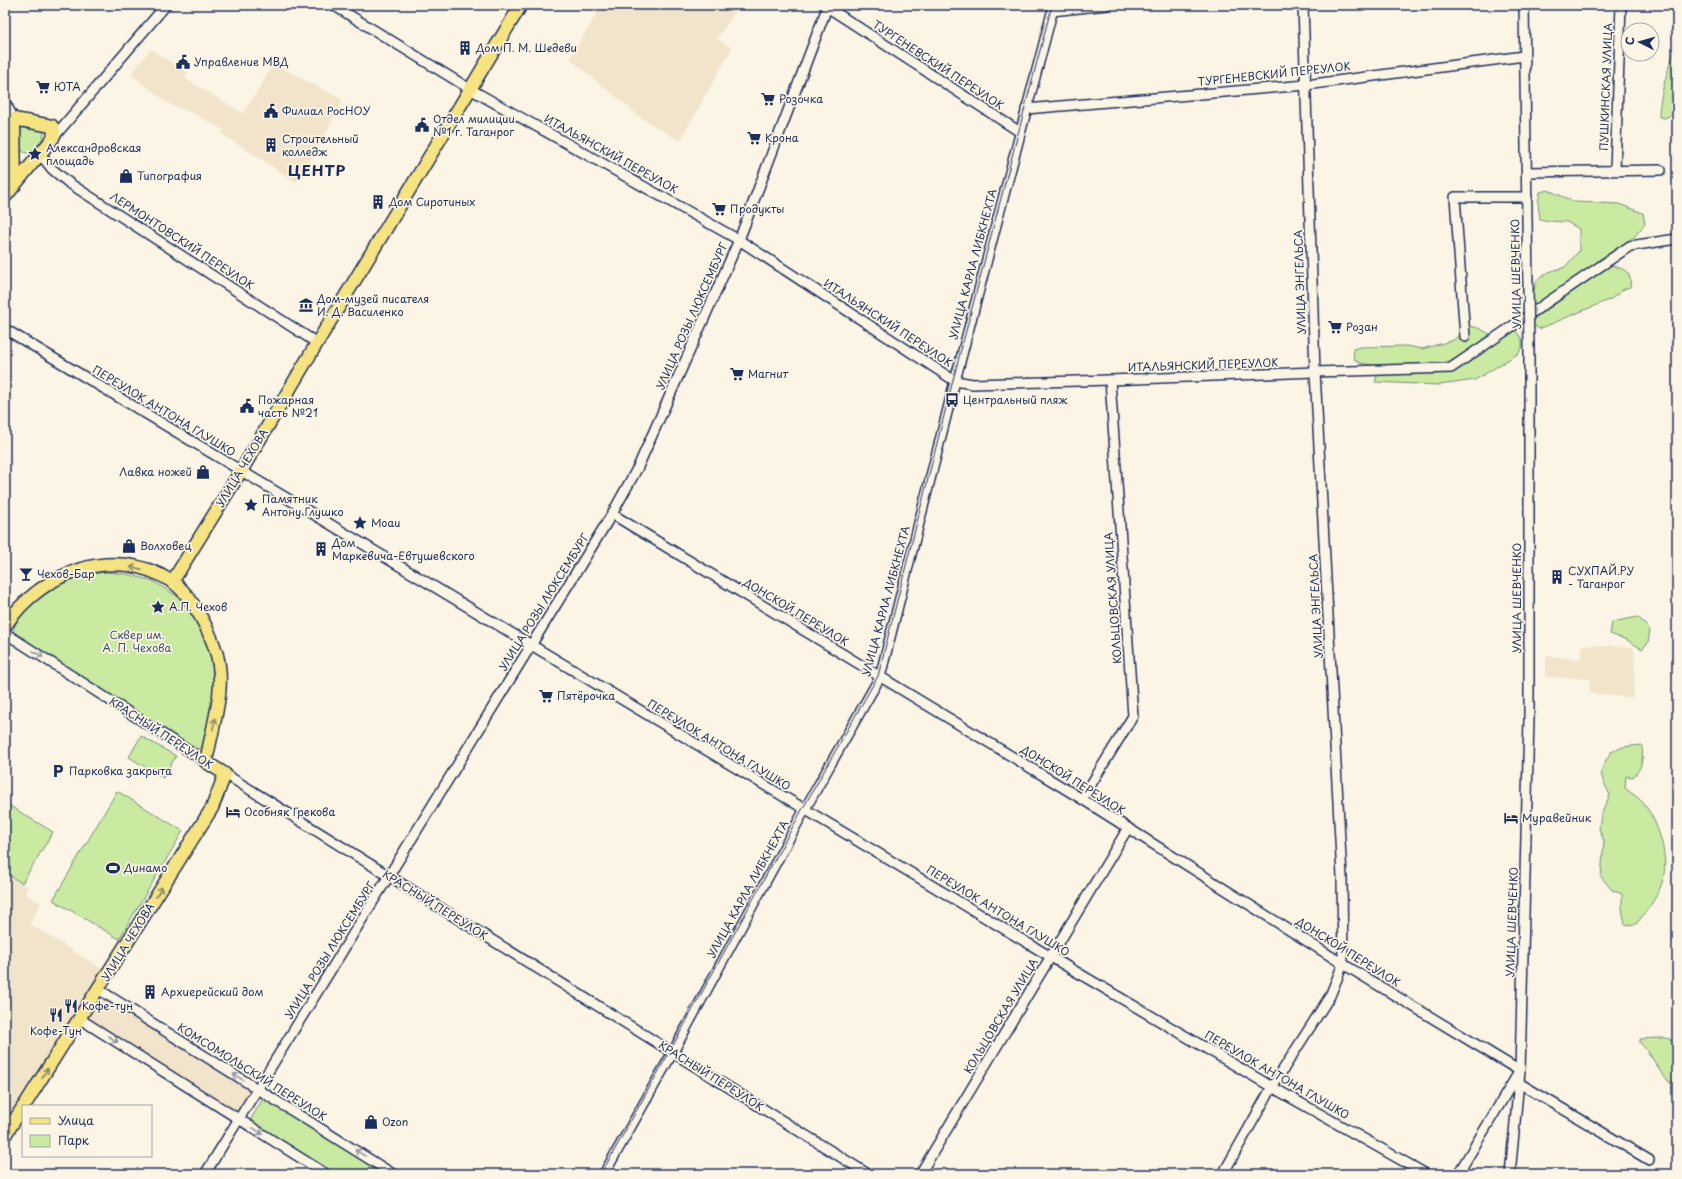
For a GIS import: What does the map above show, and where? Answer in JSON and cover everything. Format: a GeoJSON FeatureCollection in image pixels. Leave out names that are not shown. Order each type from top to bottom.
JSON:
{"type":"FeatureCollection","features":[{"type":"Feature","properties":{"kind":"main road","name":"УЛИЦА ЧЕХОВА"},"geometry":{"type":"LineString","coordinates":[[172,582],[241,471],[521,5]]}},
{"type":"Feature","properties":{"kind":"main road"},"geometry":{"type":"LineString","coordinates":[[5,197],[15,185],[37,158],[53,138],[54,129],[52,126],[14,119],[16,155],[15,185]]}},
{"type":"Feature","properties":{"kind":"main road"},"geometry":{"type":"LineString","coordinates":[[16,155],[18,160],[24,163],[37,158]]}},
{"type":"Feature","properties":{"kind":"main road"},"geometry":{"type":"LineString","coordinates":[[5,626],[21,605],[35,592],[56,578],[85,568],[104,565],[122,565],[141,568],[172,582],[187,597],[204,622],[217,656],[220,673],[217,713],[206,762]]}},
{"type":"Feature","properties":{"kind":"main road","name":"КРАСНЫЙ ПЕРЕУЛОК"},"geometry":{"type":"LineString","coordinates":[[206,762],[225,774]]}},
{"type":"Feature","properties":{"kind":"main road","name":"УЛИЦА ЧЕХОВА"},"geometry":{"type":"LineString","coordinates":[[24,1105],[212,808],[225,774]]}},
{"type":"Feature","properties":{"kind":"main road","name":"УЛИЦА ЧЕХОВА"},"geometry":{"type":"LineString","coordinates":[[5,1135],[22,1109]]}},
{"type":"Feature","properties":{"kind":"street"},"geometry":{"type":"LineString","coordinates":[[53,138],[166,5]]}},
{"type":"Feature","properties":{"kind":"street","name":"ИТАЛЬЯНСКИЙ ПЕРЕУЛОК"},"geometry":{"type":"LineString","coordinates":[[333,5],[470,89],[739,240],[955,381],[973,384],[1451,368],[1575,282],[1630,246],[1677,239]]}},
{"type":"Feature","properties":{"kind":"street"},"geometry":{"type":"LineString","coordinates":[[1053,8],[1107,5]]}},
{"type":"Feature","properties":{"kind":"street","name":"УЛИЦА ЭНГЕЛЬСА"},"geometry":{"type":"LineString","coordinates":[[1223,1174],[1272,1087],[1330,996],[1343,964],[1342,877],[1315,372],[1303,5]]}},
{"type":"Feature","properties":{"kind":"street","name":"УЛИЦА ШЕВЧЕНКО"},"geometry":{"type":"LineString","coordinates":[[1458,1174],[1520,1070],[1529,720],[1529,347],[1524,5]]}},
{"type":"Feature","properties":{"kind":"street","name":"ПУШКИНСКАЯ УЛИЦА"},"geometry":{"type":"LineString","coordinates":[[1616,170],[1621,5]]}},
{"type":"Feature","properties":{"kind":"street","name":"ТУРГЕНЕВСКИЙ ПЕРЕУЛОК"},"geometry":{"type":"LineString","coordinates":[[827,6],[1020,132]]}},
{"type":"Feature","properties":{"kind":"street","name":"УЛИЦА РОЗЫ ЛЮКСЕМБУРГ"},"geometry":{"type":"LineString","coordinates":[[205,1174],[612,514],[638,467],[739,240],[827,6]]}},
{"type":"Feature","properties":{"kind":"street","name":"УЛИЦА КАРЛА ЛИБКНЕХТА"},"geometry":{"type":"LineString","coordinates":[[604,1174],[880,677],[955,381],[1053,8]]}},
{"type":"Feature","properties":{"kind":"street","name":"ТУРГЕНЕВСКИЙ ПЕРЕУЛОК"},"geometry":{"type":"LineString","coordinates":[[1026,109],[1306,85],[1524,56]]}},
{"type":"Feature","properties":{"kind":"street"},"geometry":{"type":"LineString","coordinates":[[5,102],[14,119]]}},
{"type":"Feature","properties":{"kind":"street"},"geometry":{"type":"LineString","coordinates":[[47,124],[67,122]]}},
{"type":"Feature","properties":{"kind":"street","name":"ЛЕРМОНТОВСКИЙ ПЕРЕУЛОК"},"geometry":{"type":"LineString","coordinates":[[37,158],[69,183],[317,343]]}},
{"type":"Feature","properties":{"kind":"street"},"geometry":{"type":"LineString","coordinates":[[1527,172],[1661,170]]}},
{"type":"Feature","properties":{"kind":"street"},"geometry":{"type":"LineString","coordinates":[[1465,337],[1456,197],[1527,197]]}},
{"type":"Feature","properties":{"kind":"street","name":"ПЕРЕУЛОК АНТОНА ГЛУШКО"},"geometry":{"type":"LineString","coordinates":[[5,329],[1051,957],[1272,1087],[1426,1174]]}},
{"type":"Feature","properties":{"kind":"street","name":"КОЛЬЦОВСКАЯ УЛИЦА"},"geometry":{"type":"LineString","coordinates":[[1082,799],[1133,716],[1110,380]]}},
{"type":"Feature","properties":{"kind":"street","name":"ДОНСКОЙ ПЕРЕУЛОК"},"geometry":{"type":"LineString","coordinates":[[612,514],[1082,799],[1343,964],[1520,1070]]}},
{"type":"Feature","properties":{"kind":"street","name":"КРАСНЫЙ ПЕРЕУЛОК"},"geometry":{"type":"LineString","coordinates":[[5,634],[206,762]]}},
{"type":"Feature","properties":{"kind":"street","name":"КРАСНЫЙ ПЕРЕУЛОК"},"geometry":{"type":"LineString","coordinates":[[225,774],[868,1174]]}},
{"type":"Feature","properties":{"kind":"street","name":"КОЛЬЦОВСКАЯ УЛИЦА"},"geometry":{"type":"LineString","coordinates":[[920,1174],[1128,828]]}},
{"type":"Feature","properties":{"kind":"street","name":"КОМСОМОЛЬСКИЙ ПЕРЕУЛОК"},"geometry":{"type":"LineString","coordinates":[[98,989],[393,1174]]}},
{"type":"Feature","properties":{"kind":"street"},"geometry":{"type":"LineString","coordinates":[[80,1019],[326,1174]]}},
{"type":"Feature","properties":{"kind":"street"},"geometry":{"type":"LineString","coordinates":[[1510,1174],[1520,1070]]}},
{"type":"Feature","properties":{"kind":"street"},"geometry":{"type":"LineString","coordinates":[[1519,1083],[1649,1160]]}},
{"type":"Feature","properties":{"kind":"shaded area"},"geometry":{"type":"Polygon","coordinates":[[[584,5],[740,5],[717,39],[732,48],[680,141],[640,117],[570,59],[597,13],[584,5]]]}},
{"type":"Feature","properties":{"kind":"shaded area"},"geometry":{"type":"Polygon","coordinates":[[[151,49],[188,73],[184,78],[243,113],[262,84],[273,63],[343,100],[318,148],[296,182],[222,134],[224,130],[188,111],[170,105],[131,74],[151,49]]]}},
{"type":"Feature","properties":{"kind":"shaded area"},"geometry":{"type":"Polygon","coordinates":[[[1581,646],[1634,647],[1635,669],[1633,698],[1590,693],[1590,679],[1546,677],[1546,656],[1581,659],[1581,646]]]}},
{"type":"Feature","properties":{"kind":"shaded area"},"geometry":{"type":"Polygon","coordinates":[[[5,873],[28,887],[25,894],[41,903],[30,924],[109,973],[98,989],[258,1089],[239,1119],[80,1019],[24,1105],[22,1105],[22,1109],[5,1135],[5,873]]]}},
{"type":"Feature","properties":{"kind":"green space"},"geometry":{"type":"Polygon","coordinates":[[[1677,44],[1677,120],[1673,114],[1665,118],[1659,117],[1659,109],[1665,80],[1677,44]]]}},
{"type":"Feature","properties":{"kind":"green space"},"geometry":{"type":"Polygon","coordinates":[[[23,126],[43,130],[44,133],[42,139],[32,152],[25,153],[19,148],[20,127],[23,126]]]}},
{"type":"Feature","properties":{"kind":"green space"},"geometry":{"type":"Polygon","coordinates":[[[1548,190],[1575,202],[1619,204],[1643,213],[1645,224],[1634,237],[1597,261],[1625,271],[1630,280],[1630,287],[1624,289],[1611,299],[1539,329],[1532,324],[1531,318],[1536,281],[1549,272],[1565,267],[1579,251],[1579,229],[1567,222],[1540,219],[1538,203],[1540,192],[1548,190]]]}},
{"type":"Feature","properties":{"kind":"green space"},"geometry":{"type":"Polygon","coordinates":[[[1466,326],[1478,328],[1493,335],[1501,330],[1516,331],[1522,339],[1522,347],[1519,353],[1475,380],[1439,385],[1375,382],[1377,375],[1446,367],[1458,358],[1440,364],[1384,367],[1360,363],[1354,359],[1353,349],[1361,347],[1407,346],[1422,349],[1454,340],[1466,326]]]}},
{"type":"Feature","properties":{"kind":"green space","name":"Сквер им. А. П. Чехова"},"geometry":{"type":"Polygon","coordinates":[[[106,572],[127,574],[153,581],[183,600],[202,625],[208,637],[217,682],[205,744],[202,748],[195,749],[14,635],[14,628],[24,612],[49,589],[74,577],[106,572]]]}},
{"type":"Feature","properties":{"kind":"green space"},"geometry":{"type":"Polygon","coordinates":[[[1638,617],[1650,630],[1648,643],[1642,649],[1627,640],[1610,634],[1612,622],[1638,617]]]}},
{"type":"Feature","properties":{"kind":"green space"},"geometry":{"type":"Polygon","coordinates":[[[141,736],[176,756],[163,778],[129,757],[141,736]]]}},
{"type":"Feature","properties":{"kind":"green space"},"geometry":{"type":"Polygon","coordinates":[[[1642,745],[1641,766],[1633,777],[1626,776],[1625,788],[1644,804],[1654,821],[1662,842],[1665,863],[1662,883],[1651,905],[1636,924],[1625,925],[1622,908],[1622,894],[1612,890],[1601,877],[1604,841],[1599,829],[1601,815],[1610,795],[1602,777],[1602,769],[1611,752],[1623,747],[1642,745]]]}},
{"type":"Feature","properties":{"kind":"green space"},"geometry":{"type":"Polygon","coordinates":[[[117,791],[183,831],[119,939],[53,900],[117,791]]]}},
{"type":"Feature","properties":{"kind":"green space"},"geometry":{"type":"Polygon","coordinates":[[[5,803],[53,832],[22,883],[5,873],[5,803]]]}},
{"type":"Feature","properties":{"kind":"green space"},"geometry":{"type":"Polygon","coordinates":[[[1666,1038],[1676,1041],[1678,1061],[1677,1072],[1676,1077],[1670,1083],[1640,1043],[1640,1039],[1666,1038]]]}},
{"type":"Feature","properties":{"kind":"green space"},"geometry":{"type":"Polygon","coordinates":[[[264,1097],[386,1174],[332,1174],[249,1122],[264,1097]]]}},
{"type":"Feature","properties":{"kind":"tram line"},"geometry":{"type":"LineString","coordinates":[[601,1174],[803,808],[878,676],[953,380],[1052,5]]}},
{"type":"Feature","properties":{"kind":"place","name":"Дом П. М. Шедеви"},"geometry":{"type":"Point","coordinates":[465,48]}},
{"type":"Feature","properties":{"kind":"place","name":"Управление МВД"},"geometry":{"type":"Point","coordinates":[183,62]}},
{"type":"Feature","properties":{"kind":"place","name":"ЮТА"},"geometry":{"type":"Point","coordinates":[43,87]}},
{"type":"Feature","properties":{"kind":"place","name":"Розочка"},"geometry":{"type":"Point","coordinates":[768,99]}},
{"type":"Feature","properties":{"kind":"place","name":"Филиал РосНОУ"},"geometry":{"type":"Point","coordinates":[271,111]}},
{"type":"Feature","properties":{"kind":"place","name":"Отдел милиции №1 г. Таганрог"},"geometry":{"type":"Point","coordinates":[422,125]}},
{"type":"Feature","properties":{"kind":"place","name":"Крона"},"geometry":{"type":"Point","coordinates":[754,138]}},
{"type":"Feature","properties":{"kind":"place","name":"Строительный колледж"},"geometry":{"type":"Point","coordinates":[271,145]}},
{"type":"Feature","properties":{"kind":"place","name":"Александровская площадь"},"geometry":{"type":"Point","coordinates":[35,154]}},
{"type":"Feature","properties":{"kind":"place","name":"Типография"},"geometry":{"type":"Point","coordinates":[126,176]}},
{"type":"Feature","properties":{"kind":"place","name":"Дом Сиротиных"},"geometry":{"type":"Point","coordinates":[378,202]}},
{"type":"Feature","properties":{"kind":"place","name":"Продукты"},"geometry":{"type":"Point","coordinates":[719,209]}},
{"type":"Feature","properties":{"kind":"place","name":"Дом-музей писателя И. Д. Василенко"},"geometry":{"type":"Point","coordinates":[306,305]}},
{"type":"Feature","properties":{"kind":"place","name":"Розан"},"geometry":{"type":"Point","coordinates":[1335,327]}},
{"type":"Feature","properties":{"kind":"place","name":"Магнит"},"geometry":{"type":"Point","coordinates":[737,374]}},
{"type":"Feature","properties":{"kind":"place","name":"Центральный пляж"},"geometry":{"type":"Point","coordinates":[952,400]}},
{"type":"Feature","properties":{"kind":"place","name":"Пожарная часть №21"},"geometry":{"type":"Point","coordinates":[247,406]}},
{"type":"Feature","properties":{"kind":"place","name":"Лавка ножей"},"geometry":{"type":"Point","coordinates":[203,472]}},
{"type":"Feature","properties":{"kind":"place","name":"Памятник Антону Глушко"},"geometry":{"type":"Point","coordinates":[251,505]}},
{"type":"Feature","properties":{"kind":"place","name":"Моаи"},"geometry":{"type":"Point","coordinates":[360,523]}},
{"type":"Feature","properties":{"kind":"place","name":"Волховец"},"geometry":{"type":"Point","coordinates":[129,546]}},
{"type":"Feature","properties":{"kind":"place","name":"Дом Маркевича-Евтушевского"},"geometry":{"type":"Point","coordinates":[321,549]}},
{"type":"Feature","properties":{"kind":"place","name":"Чехов-Бар"},"geometry":{"type":"Point","coordinates":[26,574]}},
{"type":"Feature","properties":{"kind":"place","name":"СУХПАЙ.РУ - Таганрог"},"geometry":{"type":"Point","coordinates":[1557,577]}},
{"type":"Feature","properties":{"kind":"place","name":"А.П. Чехов"},"geometry":{"type":"Point","coordinates":[158,607]}},
{"type":"Feature","properties":{"kind":"place","name":"Пятёрочка"},"geometry":{"type":"Point","coordinates":[546,696]}},
{"type":"Feature","properties":{"kind":"place","name":"Парковка закрыта"},"geometry":{"type":"Point","coordinates":[58,771]}},
{"type":"Feature","properties":{"kind":"place","name":"Особняк Грекова"},"geometry":{"type":"Point","coordinates":[233,812]}},
{"type":"Feature","properties":{"kind":"place","name":"Муравейник"},"geometry":{"type":"Point","coordinates":[1511,818]}},
{"type":"Feature","properties":{"kind":"place","name":"Динамо"},"geometry":{"type":"Point","coordinates":[113,868]}},
{"type":"Feature","properties":{"kind":"place","name":"Архиерейский дом"},"geometry":{"type":"Point","coordinates":[150,992]}},
{"type":"Feature","properties":{"kind":"place","name":"Кофе-тун"},"geometry":{"type":"Point","coordinates":[71,1006]}},
{"type":"Feature","properties":{"kind":"place","name":"Кофе-Тун"},"geometry":{"type":"Point","coordinates":[56,1015]}},
{"type":"Feature","properties":{"kind":"place","name":"Ozon"},"geometry":{"type":"Point","coordinates":[371,1122]}},
{"type":"Feature","properties":{"kind":"district","name":"ЦЕНТР"},"geometry":{"type":"Point","coordinates":[317,171]}}]}
